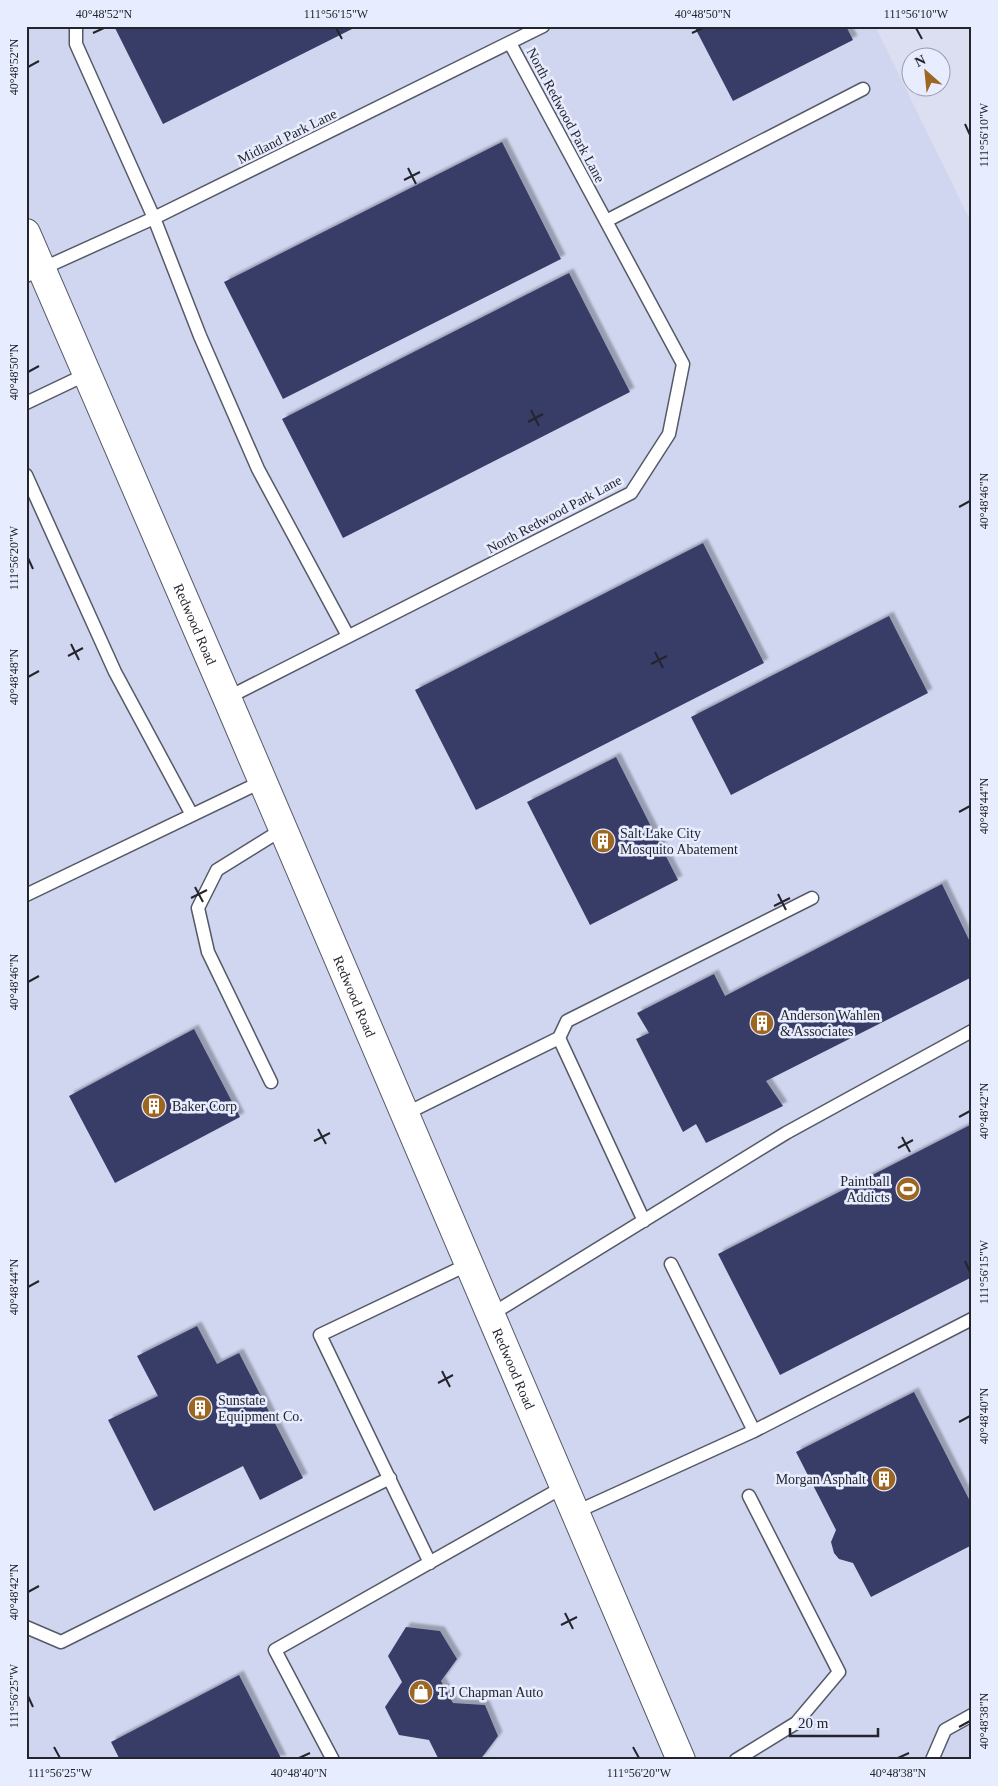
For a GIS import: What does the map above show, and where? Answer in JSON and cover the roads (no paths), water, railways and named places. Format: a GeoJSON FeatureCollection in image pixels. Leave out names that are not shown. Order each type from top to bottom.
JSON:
{"type":"FeatureCollection","features":[{"type":"Feature","properties":{"kind":"main road","name":"Redwood Road"},"geometry":{"type":"LineString","coordinates":[[26,233],[34,272],[87,374],[228,698],[681,1760]]}},
{"type":"Feature","properties":{"kind":"lane"},"geometry":{"type":"LineString","coordinates":[[76,26],[76,44],[154,218],[200,336],[258,469],[348,636]]}},
{"type":"Feature","properties":{"kind":"lane","name":"Midland Park Lane"},"geometry":{"type":"LineString","coordinates":[[34,272],[154,218],[544,26]]}},
{"type":"Feature","properties":{"kind":"lane","name":"North Redwood Park Lane"},"geometry":{"type":"LineString","coordinates":[[228,698],[631,493],[669,434],[683,364],[510,43]]}},
{"type":"Feature","properties":{"kind":"lane"},"geometry":{"type":"LineString","coordinates":[[606,221],[863,89]]}},
{"type":"Feature","properties":{"kind":"lane"},"geometry":{"type":"LineString","coordinates":[[26,403],[87,374]]}},
{"type":"Feature","properties":{"kind":"lane"},"geometry":{"type":"LineString","coordinates":[[26,475],[115,672],[192,815]]}},
{"type":"Feature","properties":{"kind":"lane"},"geometry":{"type":"LineString","coordinates":[[26,895],[263,781]]}},
{"type":"Feature","properties":{"kind":"lane"},"geometry":{"type":"LineString","coordinates":[[271,1082],[208,952],[198,908],[217,870],[283,829]]}},
{"type":"Feature","properties":{"kind":"lane"},"geometry":{"type":"LineString","coordinates":[[405,1114],[559,1038],[567,1022],[812,898]]}},
{"type":"Feature","properties":{"kind":"lane"},"geometry":{"type":"LineString","coordinates":[[492,1314],[836,1104],[972,1031]]}},
{"type":"Feature","properties":{"kind":"lane"},"geometry":{"type":"LineString","coordinates":[[559,1038],[644,1221]]}},
{"type":"Feature","properties":{"kind":"lane"},"geometry":{"type":"LineString","coordinates":[[430,1563],[320,1335],[469,1264]]}},
{"type":"Feature","properties":{"kind":"lane"},"geometry":{"type":"LineString","coordinates":[[671,1264],[754,1431]]}},
{"type":"Feature","properties":{"kind":"lane"},"geometry":{"type":"LineString","coordinates":[[576,1512],[754,1431],[972,1319]]}},
{"type":"Feature","properties":{"kind":"lane"},"geometry":{"type":"LineString","coordinates":[[26,1626],[60,1642],[390,1478]]}},
{"type":"Feature","properties":{"kind":"lane"},"geometry":{"type":"LineString","coordinates":[[333,1760],[275,1650],[565,1486]]}},
{"type":"Feature","properties":{"kind":"lane"},"geometry":{"type":"LineString","coordinates":[[736,1760],[796,1723],[839,1672],[749,1496]]}},
{"type":"Feature","properties":{"kind":"lane"},"geometry":{"type":"LineString","coordinates":[[932,1760],[945,1730],[972,1715]]}},
{"type":"Feature","properties":{"kind":"place","name":"Salt Lake City Mosquito Abatement"},"geometry":{"type":"Point","coordinates":[603,841]}},
{"type":"Feature","properties":{"kind":"place","name":"Anderson Wahlen & Associates"},"geometry":{"type":"Point","coordinates":[762,1023]}},
{"type":"Feature","properties":{"kind":"place","name":"Baker Corp"},"geometry":{"type":"Point","coordinates":[154,1106]}},
{"type":"Feature","properties":{"kind":"place","name":"Paintball Addicts"},"geometry":{"type":"Point","coordinates":[908,1189]}},
{"type":"Feature","properties":{"kind":"place","name":"Sunstate Equipment Co."},"geometry":{"type":"Point","coordinates":[200,1408]}},
{"type":"Feature","properties":{"kind":"place","name":"Morgan Asphalt"},"geometry":{"type":"Point","coordinates":[884,1479]}},
{"type":"Feature","properties":{"kind":"place","name":"T J Chapman Auto"},"geometry":{"type":"Point","coordinates":[421,1692]}}]}
